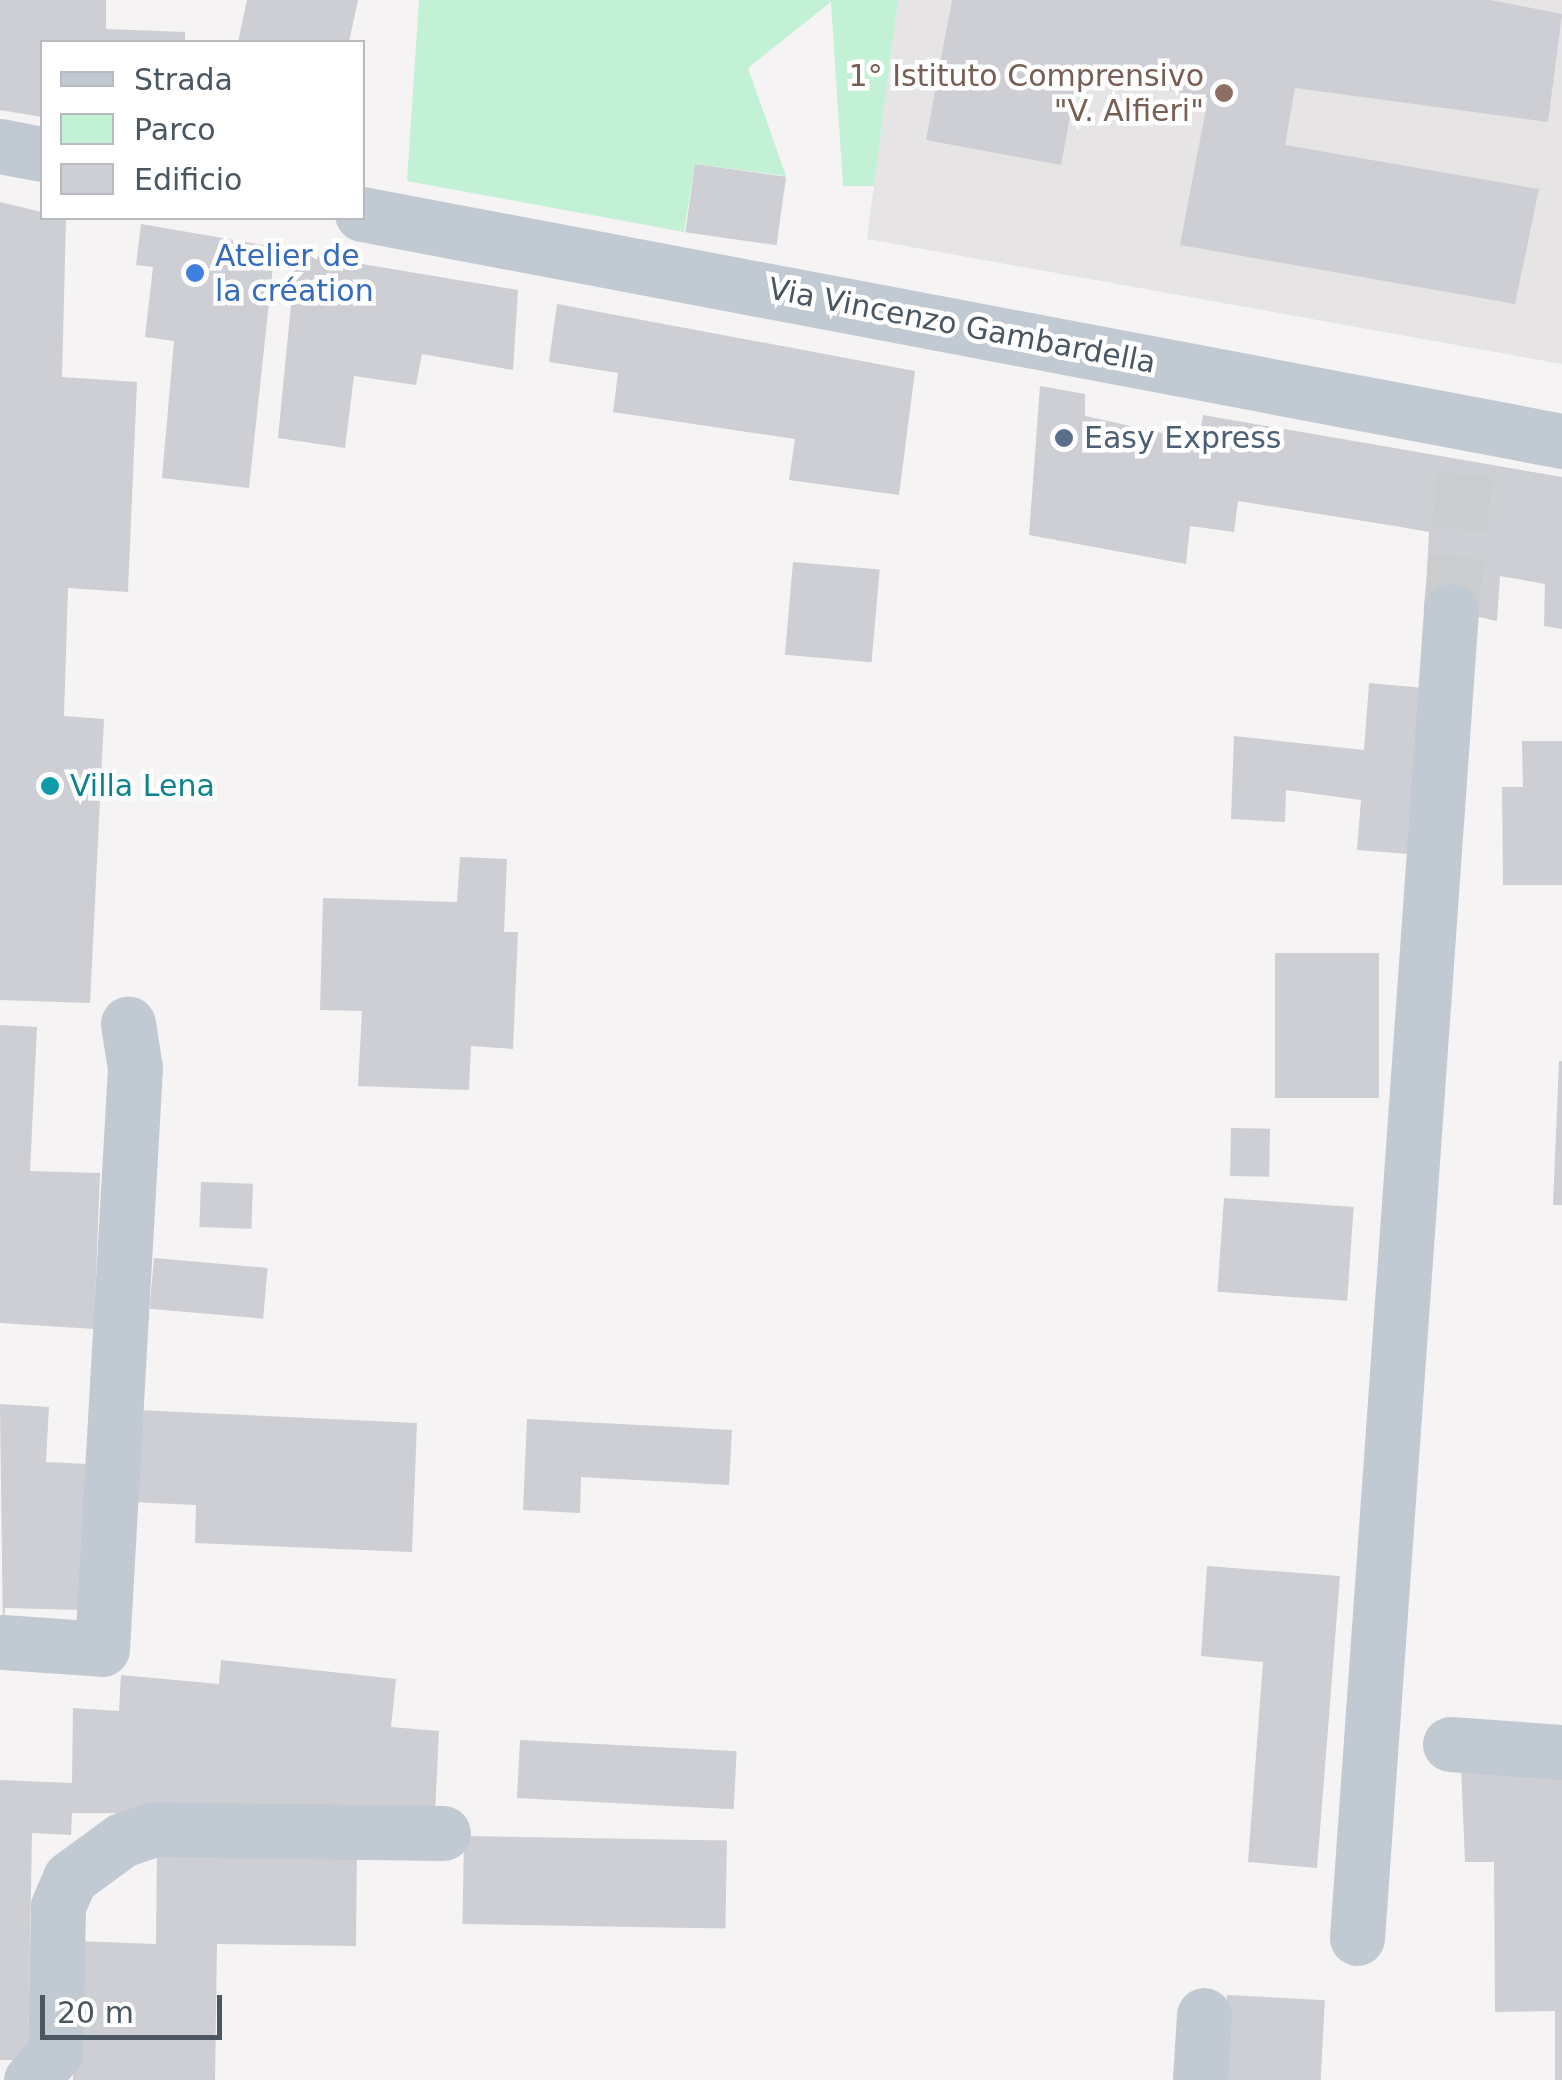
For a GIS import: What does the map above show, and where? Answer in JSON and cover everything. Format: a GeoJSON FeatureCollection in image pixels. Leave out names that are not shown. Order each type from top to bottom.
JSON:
{"type":"FeatureCollection","features":[{"type":"Feature","properties":{"kind":"street"},"geometry":{"type":"LineString","coordinates":[[0,146],[40,154]]}},
{"type":"Feature","properties":{"kind":"street","name":"Via Vincenzo Gambardella"},"geometry":{"type":"LineString","coordinates":[[365,215],[1467,443],[1562,441]]}},
{"type":"Feature","properties":{"kind":"street"},"geometry":{"type":"LineString","coordinates":[[1357,1938],[1451,611]]}},
{"type":"Feature","properties":{"kind":"street"},"geometry":{"type":"LineString","coordinates":[[3,1642],[102,1649],[135,1068],[128,1024]]}},
{"type":"Feature","properties":{"kind":"street"},"geometry":{"type":"LineString","coordinates":[[1450,1744],[1562,1752]]}},
{"type":"Feature","properties":{"kind":"street"},"geometry":{"type":"LineString","coordinates":[[31,2080],[54,2052],[58,1906],[70,1878],[122,1840],[154,1829],[443,1833]]}},
{"type":"Feature","properties":{"kind":"street"},"geometry":{"type":"LineString","coordinates":[[1200,2080],[1204,2015]]}},
{"type":"Feature","properties":{"kind":"shaded area","name":"1° Istituto Comprensivo \"V. Alfieri\""},"geometry":{"type":"Polygon","coordinates":[[[898,0],[1562,0],[1562,364],[867,239],[898,0]]]}},
{"type":"Feature","properties":{"kind":"green space"},"geometry":{"type":"Polygon","coordinates":[[[419,0],[898,0],[874,186],[843,186],[831,2],[748,68],[786,176],[695,164],[684,232],[407,181],[419,0]]]}},
{"type":"Feature","properties":{"kind":"building"},"geometry":{"type":"Polygon","coordinates":[[[0,0],[106,0],[106,29],[185,32],[185,40],[40,40],[40,117],[0,110],[0,0]]]}},
{"type":"Feature","properties":{"kind":"building"},"geometry":{"type":"Polygon","coordinates":[[[247,0],[358,0],[349,40],[238,40],[247,0]]]}},
{"type":"Feature","properties":{"kind":"building"},"geometry":{"type":"Polygon","coordinates":[[[952,0],[1490,0],[1562,14],[1548,122],[1295,88],[1285,145],[1539,189],[1515,304],[1180,245],[1208,98],[1078,73],[1061,165],[926,140],[952,0]]]}},
{"type":"Feature","properties":{"kind":"building"},"geometry":{"type":"Polygon","coordinates":[[[695,164],[786,177],[777,245],[685,232],[695,164]]]}},
{"type":"Feature","properties":{"kind":"building"},"geometry":{"type":"Polygon","coordinates":[[[0,202],[40,212],[40,220],[66,220],[62,377],[137,382],[128,592],[68,588],[64,716],[104,719],[90,1003],[0,1000],[0,202]]]}},
{"type":"Feature","properties":{"kind":"building"},"geometry":{"type":"Polygon","coordinates":[[[141,224],[275,247],[249,488],[162,478],[174,341],[145,337],[153,267],[136,265],[141,224]]]}},
{"type":"Feature","properties":{"kind":"building"},"geometry":{"type":"Polygon","coordinates":[[[296,253],[518,290],[513,370],[422,354],[416,385],[354,376],[345,448],[278,438],[296,253]]]}},
{"type":"Feature","properties":{"kind":"building"},"geometry":{"type":"Polygon","coordinates":[[[557,304],[915,371],[899,495],[789,480],[795,439],[613,412],[618,373],[549,362],[557,304]]]}},
{"type":"Feature","properties":{"kind":"building"},"geometry":{"type":"Polygon","coordinates":[[[1040,386],[1085,394],[1085,416],[1199,441],[1203,415],[1562,477],[1562,629],[1544,626],[1545,584],[1500,576],[1497,621],[1425,605],[1429,532],[1395,526],[1238,501],[1234,532],[1190,526],[1186,564],[1029,535],[1040,386]]]}},
{"type":"Feature","properties":{"kind":"building"},"geometry":{"type":"Polygon","coordinates":[[[793,562],[880,570],[872,662],[785,655],[793,562]]]}},
{"type":"Feature","properties":{"kind":"building"},"geometry":{"type":"Polygon","coordinates":[[[1369,683],[1435,689],[1422,855],[1357,850],[1361,800],[1286,790],[1285,822],[1231,819],[1234,736],[1364,750],[1369,683]]]}},
{"type":"Feature","properties":{"kind":"building"},"geometry":{"type":"Polygon","coordinates":[[[1522,741],[1562,741],[1562,885],[1503,885],[1502,787],[1523,787],[1522,741]]]}},
{"type":"Feature","properties":{"kind":"building"},"geometry":{"type":"Polygon","coordinates":[[[460,857],[507,859],[504,932],[518,932],[513,1049],[471,1046],[469,1090],[358,1086],[362,1011],[320,1010],[323,898],[457,902],[460,857]]]}},
{"type":"Feature","properties":{"kind":"building"},"geometry":{"type":"Polygon","coordinates":[[[1275,953],[1379,953],[1379,1098],[1275,1098],[1275,953]]]}},
{"type":"Feature","properties":{"kind":"building"},"geometry":{"type":"Polygon","coordinates":[[[0,1025],[37,1027],[30,1171],[100,1173],[94,1329],[0,1323],[0,1025]]]}},
{"type":"Feature","properties":{"kind":"building"},"geometry":{"type":"Polygon","coordinates":[[[1559,1061],[1562,1205],[1553,1205],[1559,1061]]]}},
{"type":"Feature","properties":{"kind":"building"},"geometry":{"type":"Polygon","coordinates":[[[1231,1128],[1270,1129],[1269,1177],[1230,1176],[1231,1128]]]}},
{"type":"Feature","properties":{"kind":"building"},"geometry":{"type":"Polygon","coordinates":[[[201,1182],[253,1184],[251,1229],[199,1227],[201,1182]]]}},
{"type":"Feature","properties":{"kind":"building"},"geometry":{"type":"Polygon","coordinates":[[[1224,1198],[1354,1207],[1347,1301],[1217,1292],[1224,1198]]]}},
{"type":"Feature","properties":{"kind":"building"},"geometry":{"type":"Polygon","coordinates":[[[154,1258],[268,1268],[263,1319],[150,1309],[154,1258]]]}},
{"type":"Feature","properties":{"kind":"building"},"geometry":{"type":"Polygon","coordinates":[[[0,1404],[49,1407],[46,1462],[88,1464],[81,1610],[5,1608],[3,1638],[0,1404]]]}},
{"type":"Feature","properties":{"kind":"building"},"geometry":{"type":"Polygon","coordinates":[[[137,1410],[417,1423],[412,1552],[195,1543],[196,1505],[133,1502],[137,1410]]]}},
{"type":"Feature","properties":{"kind":"building"},"geometry":{"type":"Polygon","coordinates":[[[527,1419],[732,1430],[729,1485],[581,1477],[580,1513],[523,1510],[527,1419]]]}},
{"type":"Feature","properties":{"kind":"building"},"geometry":{"type":"Polygon","coordinates":[[[1207,1566],[1340,1576],[1317,1868],[1248,1862],[1263,1662],[1201,1656],[1207,1566]]]}},
{"type":"Feature","properties":{"kind":"building"},"geometry":{"type":"Polygon","coordinates":[[[221,1660],[396,1679],[391,1727],[439,1731],[435,1814],[72,1813],[71,1835],[32,1833],[28,2060],[0,2060],[0,1780],[72,1783],[73,1708],[119,1711],[121,1675],[219,1684],[221,1660]]]}},
{"type":"Feature","properties":{"kind":"building"},"geometry":{"type":"Polygon","coordinates":[[[520,1740],[737,1751],[734,1809],[517,1798],[520,1740]]]}},
{"type":"Feature","properties":{"kind":"building"},"geometry":{"type":"Polygon","coordinates":[[[1562,1763],[1562,2080],[1555,2080],[1555,2011],[1495,2012],[1494,1862],[1465,1862],[1461,1765],[1562,1763]]]}},
{"type":"Feature","properties":{"kind":"building"},"geometry":{"type":"Polygon","coordinates":[[[464,1836],[727,1841],[725,1929],[462,1924],[464,1836]]]}},
{"type":"Feature","properties":{"kind":"building"},"geometry":{"type":"Polygon","coordinates":[[[157,1844],[357,1846],[356,1946],[217,1944],[215,2080],[73,2080],[76,1941],[156,1944],[157,1844]]]}},
{"type":"Feature","properties":{"kind":"building"},"geometry":{"type":"Polygon","coordinates":[[[1227,1995],[1325,2000],[1321,2080],[1223,2080],[1227,1995]]]}},
{"type":"Feature","properties":{"kind":"tunnel"},"geometry":{"type":"LineString","coordinates":[[1451,611],[1466,463]]}},
{"type":"Feature","properties":{"kind":"place","name":"1° Istituto Comprensivo \"V. Alfieri\""},"geometry":{"type":"Point","coordinates":[1224,93]}},
{"type":"Feature","properties":{"kind":"place","name":"Atelier de la création"},"geometry":{"type":"Point","coordinates":[195,273]}},
{"type":"Feature","properties":{"kind":"place","name":"Easy Express"},"geometry":{"type":"Point","coordinates":[1064,438]}},
{"type":"Feature","properties":{"kind":"place","name":"Villa Lena"},"geometry":{"type":"Point","coordinates":[50,786]}}]}
